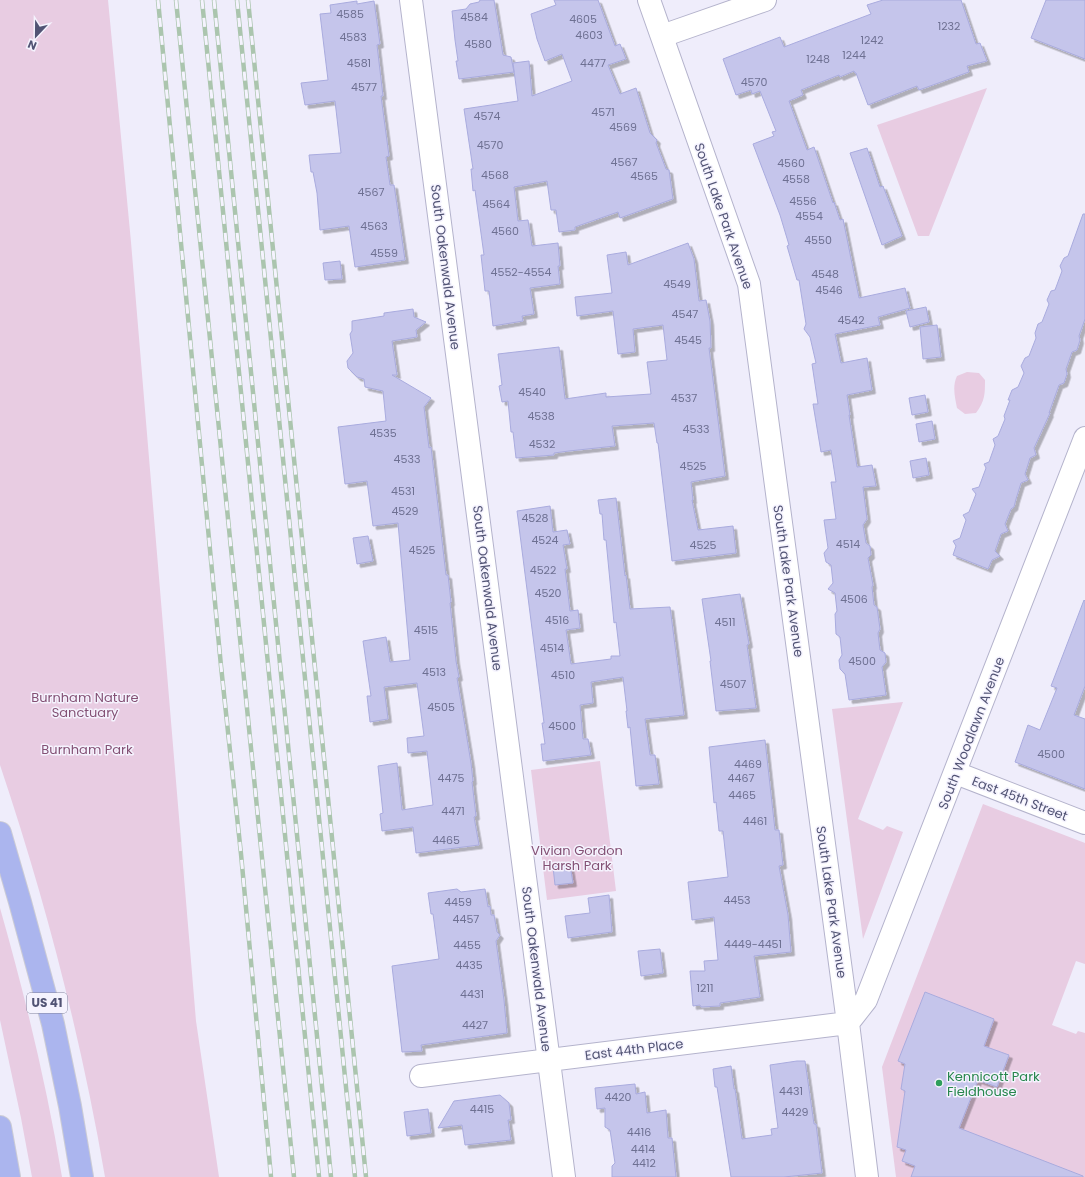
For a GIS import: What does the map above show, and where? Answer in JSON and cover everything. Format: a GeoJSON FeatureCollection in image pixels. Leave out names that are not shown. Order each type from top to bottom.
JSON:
{"type":"FeatureCollection","features":[{"type":"Feature","properties":{"kind":"highway","name":"US 41"},"geometry":{"type":"LineString","coordinates":[[0,833],[53,1024],[70,1106],[82,1177]]}},
{"type":"Feature","properties":{"kind":"highway"},"geometry":{"type":"LineString","coordinates":[[0,1127],[9,1177]]}},
{"type":"Feature","properties":{"kind":"street","name":"South Oakenwald Avenue"},"geometry":{"type":"LineString","coordinates":[[411,0],[564,1177]]}},
{"type":"Feature","properties":{"kind":"street","name":"South Lake Park Avenue"},"geometry":{"type":"LineString","coordinates":[[649,0],[749,284],[848,1023],[867,1177]]}},
{"type":"Feature","properties":{"kind":"street"},"geometry":{"type":"LineString","coordinates":[[662,36],[765,0]]}},
{"type":"Feature","properties":{"kind":"street","name":"South Woodlawn Avenue"},"geometry":{"type":"LineString","coordinates":[[848,1023],[866,1000],[956,773],[1085,438]]}},
{"type":"Feature","properties":{"kind":"street","name":"East 45th Street"},"geometry":{"type":"LineString","coordinates":[[956,773],[1085,823]]}},
{"type":"Feature","properties":{"kind":"street","name":"East 44th Place"},"geometry":{"type":"LineString","coordinates":[[421,1076],[848,1023]]}},
{"type":"Feature","properties":{"kind":"green space","name":"Burnham Nature Sanctuary"},"geometry":{"type":"Polygon","coordinates":[[[0,0],[108,0],[131,242],[196,1021],[219,1177],[105,1177],[85,1072],[47,917],[0,765],[0,0]]]}},
{"type":"Feature","properties":{"kind":"green space"},"geometry":{"type":"Polygon","coordinates":[[[987,88],[929,236],[918,236],[877,125],[987,88]]]}},
{"type":"Feature","properties":{"kind":"green space"},"geometry":{"type":"Polygon","coordinates":[[[967,372],[979,373],[985,380],[985,389],[983,401],[976,413],[965,414],[957,408],[954,388],[957,376],[967,372]]]}},
{"type":"Feature","properties":{"kind":"green space"},"geometry":{"type":"Polygon","coordinates":[[[903,702],[858,819],[883,830],[887,826],[903,832],[863,939],[832,709],[903,702]]]}},
{"type":"Feature","properties":{"kind":"green space","name":"Vivian Gordon Harsh Park"},"geometry":{"type":"Polygon","coordinates":[[[600,761],[616,891],[547,900],[531,770],[600,761]]]}},
{"type":"Feature","properties":{"kind":"green space"},"geometry":{"type":"Polygon","coordinates":[[[983,804],[1085,843],[1085,964],[1076,961],[1052,1025],[1076,1034],[1078,1031],[1085,1033],[1085,1177],[896,1177],[882,1067],[983,804]]]}},
{"type":"Feature","properties":{"kind":"green space"},"geometry":{"type":"Polygon","coordinates":[[[0,908],[35,1041],[50,1109],[62,1177],[32,1177],[0,1020],[0,908]]]}},
{"type":"Feature","properties":{"kind":"building"},"geometry":{"type":"Polygon","coordinates":[[[480,0],[494,0],[503,55],[511,57],[514,72],[459,79],[452,11],[466,9],[470,4],[479,2],[480,0]]]}},
{"type":"Feature","properties":{"kind":"building"},"geometry":{"type":"Polygon","coordinates":[[[554,0],[598,0],[615,46],[620,44],[626,59],[608,65],[620,94],[636,88],[650,133],[657,140],[656,143],[666,169],[669,170],[673,199],[620,218],[618,212],[575,227],[575,230],[559,232],[556,210],[551,210],[547,181],[514,187],[518,221],[528,220],[532,246],[558,243],[560,284],[530,288],[534,314],[522,316],[523,321],[493,326],[489,291],[485,291],[481,255],[484,255],[475,190],[473,191],[471,169],[473,169],[464,109],[518,101],[513,63],[529,61],[532,96],[572,81],[562,54],[545,61],[537,39],[531,14],[556,5],[554,0]]]}},
{"type":"Feature","properties":{"kind":"building"},"geometry":{"type":"Polygon","coordinates":[[[883,0],[961,0],[976,44],[980,43],[987,61],[967,66],[969,72],[919,90],[917,86],[868,105],[854,71],[840,77],[839,75],[801,90],[803,95],[789,101],[807,150],[814,147],[833,203],[834,202],[840,220],[843,219],[859,298],[905,288],[910,308],[878,317],[880,325],[835,334],[841,363],[867,358],[872,390],[847,395],[857,467],[872,465],[876,486],[863,487],[867,519],[863,525],[866,543],[870,546],[871,555],[868,558],[873,585],[874,605],[877,607],[880,629],[878,633],[880,650],[885,653],[886,662],[882,667],[886,695],[849,700],[845,674],[840,669],[839,660],[842,655],[840,637],[836,634],[835,614],[837,611],[835,593],[828,589],[833,583],[831,565],[826,562],[824,553],[828,548],[824,520],[836,519],[831,482],[836,482],[831,450],[821,452],[813,404],[818,404],[812,364],[816,363],[810,337],[804,329],[806,324],[799,280],[797,280],[787,246],[789,245],[780,215],[753,144],[774,136],[772,132],[776,131],[760,91],[752,94],[751,90],[736,95],[723,59],[780,37],[784,47],[871,14],[867,5],[883,0]]]}},
{"type":"Feature","properties":{"kind":"building"},"geometry":{"type":"Polygon","coordinates":[[[1046,0],[1085,0],[1085,59],[1031,38],[1046,0]]]}},
{"type":"Feature","properties":{"kind":"building"},"geometry":{"type":"Polygon","coordinates":[[[357,1],[357,4],[374,1],[380,44],[377,45],[383,96],[381,96],[389,156],[386,157],[390,185],[394,185],[405,260],[355,267],[349,226],[320,230],[317,193],[313,172],[311,172],[309,155],[341,153],[335,101],[305,105],[301,83],[328,80],[320,14],[331,13],[330,5],[357,1]]]}},
{"type":"Feature","properties":{"kind":"building"},"geometry":{"type":"Polygon","coordinates":[[[867,148],[880,187],[883,186],[902,236],[882,245],[850,153],[867,148]]]}},
{"type":"Feature","properties":{"kind":"building"},"geometry":{"type":"Polygon","coordinates":[[[1083,214],[1085,214],[1085,319],[1079,336],[1080,340],[1077,350],[1072,352],[1066,369],[1067,374],[1064,383],[1059,385],[1050,413],[1034,448],[1036,455],[1030,458],[1025,474],[1028,480],[1021,483],[1014,507],[1011,509],[1005,524],[1008,531],[1001,534],[995,551],[1000,556],[992,560],[988,569],[953,555],[956,546],[953,541],[960,538],[966,520],[963,515],[969,512],[976,494],[972,489],[979,487],[986,468],[984,464],[989,462],[995,445],[993,439],[998,436],[1005,419],[1004,416],[1012,390],[1018,387],[1024,373],[1021,366],[1025,358],[1029,356],[1036,338],[1035,333],[1038,324],[1042,322],[1049,304],[1047,300],[1051,291],[1055,290],[1062,271],[1060,266],[1064,258],[1068,256],[1083,214]]]}},
{"type":"Feature","properties":{"kind":"building"},"geometry":{"type":"Polygon","coordinates":[[[688,243],[694,259],[699,301],[706,300],[710,321],[711,348],[709,348],[725,476],[691,482],[692,500],[698,530],[733,526],[736,553],[672,561],[658,443],[654,423],[612,426],[615,446],[554,453],[554,455],[516,458],[513,432],[511,432],[508,401],[502,402],[499,386],[502,385],[498,354],[559,347],[565,399],[606,393],[606,397],[651,394],[647,362],[667,360],[663,325],[633,329],[635,352],[618,354],[613,311],[577,316],[575,297],[612,293],[607,255],[626,252],[628,265],[688,243]]]}},
{"type":"Feature","properties":{"kind":"building"},"geometry":{"type":"Polygon","coordinates":[[[340,261],[342,279],[325,280],[323,263],[340,261]]]}},
{"type":"Feature","properties":{"kind":"building"},"geometry":{"type":"Polygon","coordinates":[[[926,307],[929,322],[910,327],[906,311],[926,307]]]}},
{"type":"Feature","properties":{"kind":"building"},"geometry":{"type":"Polygon","coordinates":[[[413,309],[414,317],[426,322],[416,330],[417,337],[392,341],[397,375],[392,375],[431,398],[424,407],[429,448],[431,447],[446,575],[448,575],[456,661],[459,677],[457,678],[471,763],[476,816],[474,817],[479,845],[416,853],[413,827],[382,831],[380,814],[383,813],[378,766],[397,763],[402,810],[433,805],[427,751],[408,753],[407,738],[424,736],[417,683],[384,687],[388,719],[370,722],[367,696],[371,696],[363,641],[386,637],[390,662],[410,660],[398,523],[373,526],[367,481],[345,484],[338,427],[386,421],[383,391],[365,387],[364,379],[357,377],[348,368],[347,361],[353,353],[350,334],[352,331],[352,321],[384,316],[384,313],[413,309]]]}},
{"type":"Feature","properties":{"kind":"building"},"geometry":{"type":"Polygon","coordinates":[[[937,325],[941,357],[923,359],[920,327],[937,325]]]}},
{"type":"Feature","properties":{"kind":"building"},"geometry":{"type":"Polygon","coordinates":[[[925,395],[928,412],[912,415],[909,398],[925,395]]]}},
{"type":"Feature","properties":{"kind":"building"},"geometry":{"type":"Polygon","coordinates":[[[932,421],[935,439],[919,442],[916,424],[932,421]]]}},
{"type":"Feature","properties":{"kind":"building"},"geometry":{"type":"Polygon","coordinates":[[[926,458],[929,475],[913,478],[910,461],[926,458]]]}},
{"type":"Feature","properties":{"kind":"building"},"geometry":{"type":"Polygon","coordinates":[[[616,498],[630,609],[670,607],[684,715],[645,719],[650,755],[655,755],[659,784],[636,786],[623,677],[591,682],[593,703],[580,705],[583,739],[588,739],[591,755],[543,761],[541,744],[545,744],[542,723],[544,723],[517,511],[550,506],[553,532],[567,530],[570,544],[563,545],[567,569],[565,569],[570,611],[578,610],[580,628],[566,630],[571,664],[611,659],[611,656],[620,656],[616,622],[614,623],[606,540],[604,540],[602,514],[600,514],[598,500],[616,498]]]}},
{"type":"Feature","properties":{"kind":"building"},"geometry":{"type":"Polygon","coordinates":[[[368,536],[373,561],[357,564],[353,538],[368,536]]]}},
{"type":"Feature","properties":{"kind":"building"},"geometry":{"type":"Polygon","coordinates":[[[740,594],[749,644],[747,645],[756,708],[716,711],[711,661],[702,599],[740,594]]]}},
{"type":"Feature","properties":{"kind":"building"},"geometry":{"type":"Polygon","coordinates":[[[1084,600],[1085,686],[1074,715],[1085,719],[1085,789],[1015,762],[1028,725],[1040,730],[1057,688],[1051,686],[1084,600]]]}},
{"type":"Feature","properties":{"kind":"building"},"geometry":{"type":"Polygon","coordinates":[[[765,740],[775,830],[779,830],[783,865],[779,866],[788,915],[791,952],[754,956],[760,997],[720,1003],[720,1006],[693,1006],[690,971],[705,971],[704,961],[718,960],[714,917],[692,920],[688,882],[728,877],[723,831],[719,831],[716,802],[714,803],[709,747],[765,740]]]}},
{"type":"Feature","properties":{"kind":"building"},"geometry":{"type":"Polygon","coordinates":[[[570,865],[573,883],[555,885],[553,867],[570,865]]]}},
{"type":"Feature","properties":{"kind":"building"},"geometry":{"type":"Polygon","coordinates":[[[457,889],[461,892],[485,889],[488,907],[490,906],[491,915],[494,915],[497,932],[500,935],[496,941],[507,1033],[421,1045],[422,1051],[402,1052],[392,966],[439,959],[433,914],[431,914],[428,893],[457,889]]]}},
{"type":"Feature","properties":{"kind":"building"},"geometry":{"type":"Polygon","coordinates":[[[609,895],[612,932],[568,938],[565,916],[590,913],[588,898],[609,895]]]}},
{"type":"Feature","properties":{"kind":"building"},"geometry":{"type":"Polygon","coordinates":[[[660,949],[663,973],[641,976],[638,951],[660,949]]]}},
{"type":"Feature","properties":{"kind":"building","name":"Kennicott Park Fieldhouse"},"geometry":{"type":"Polygon","coordinates":[[[925,992],[994,1019],[984,1046],[1009,1055],[997,1087],[978,1080],[959,1128],[1083,1177],[911,1177],[915,1166],[902,1161],[906,1150],[897,1147],[905,1091],[901,1089],[905,1064],[898,1061],[925,992]]]}},
{"type":"Feature","properties":{"kind":"building"},"geometry":{"type":"Polygon","coordinates":[[[805,1061],[814,1124],[816,1124],[822,1173],[784,1177],[731,1177],[713,1069],[731,1066],[742,1139],[772,1135],[771,1129],[778,1128],[770,1065],[805,1061]]]}},
{"type":"Feature","properties":{"kind":"building"},"geometry":{"type":"Polygon","coordinates":[[[635,1084],[636,1094],[645,1092],[647,1113],[666,1110],[668,1138],[672,1138],[676,1177],[612,1177],[612,1166],[615,1163],[610,1130],[605,1127],[605,1108],[597,1109],[595,1088],[635,1084]]]}},
{"type":"Feature","properties":{"kind":"building"},"geometry":{"type":"Polygon","coordinates":[[[500,1095],[509,1103],[511,1120],[508,1120],[511,1140],[465,1145],[462,1125],[438,1128],[454,1101],[500,1095]]]}},
{"type":"Feature","properties":{"kind":"building"},"geometry":{"type":"Polygon","coordinates":[[[428,1109],[431,1133],[407,1136],[404,1112],[428,1109]]]}},
{"type":"Feature","properties":{"kind":"railway"},"geometry":{"type":"LineString","coordinates":[[158,0],[271,1177]]}},
{"type":"Feature","properties":{"kind":"railway"},"geometry":{"type":"LineString","coordinates":[[176,0],[294,1177]]}},
{"type":"Feature","properties":{"kind":"railway"},"geometry":{"type":"LineString","coordinates":[[202,0],[319,1177]]}},
{"type":"Feature","properties":{"kind":"railway"},"geometry":{"type":"LineString","coordinates":[[214,0],[331,1177]]}},
{"type":"Feature","properties":{"kind":"railway"},"geometry":{"type":"LineString","coordinates":[[237,0],[355,1177]]}},
{"type":"Feature","properties":{"kind":"railway"},"geometry":{"type":"LineString","coordinates":[[248,0],[366,1177]]}},
{"type":"Feature","properties":{"kind":"place","name":"Kennicott Park Fieldhouse"},"geometry":{"type":"Point","coordinates":[939,1083]}},
{"type":"Feature","properties":{"kind":"park label","name":"Burnham Park"},"geometry":{"type":"Point","coordinates":[87,749]}}]}
